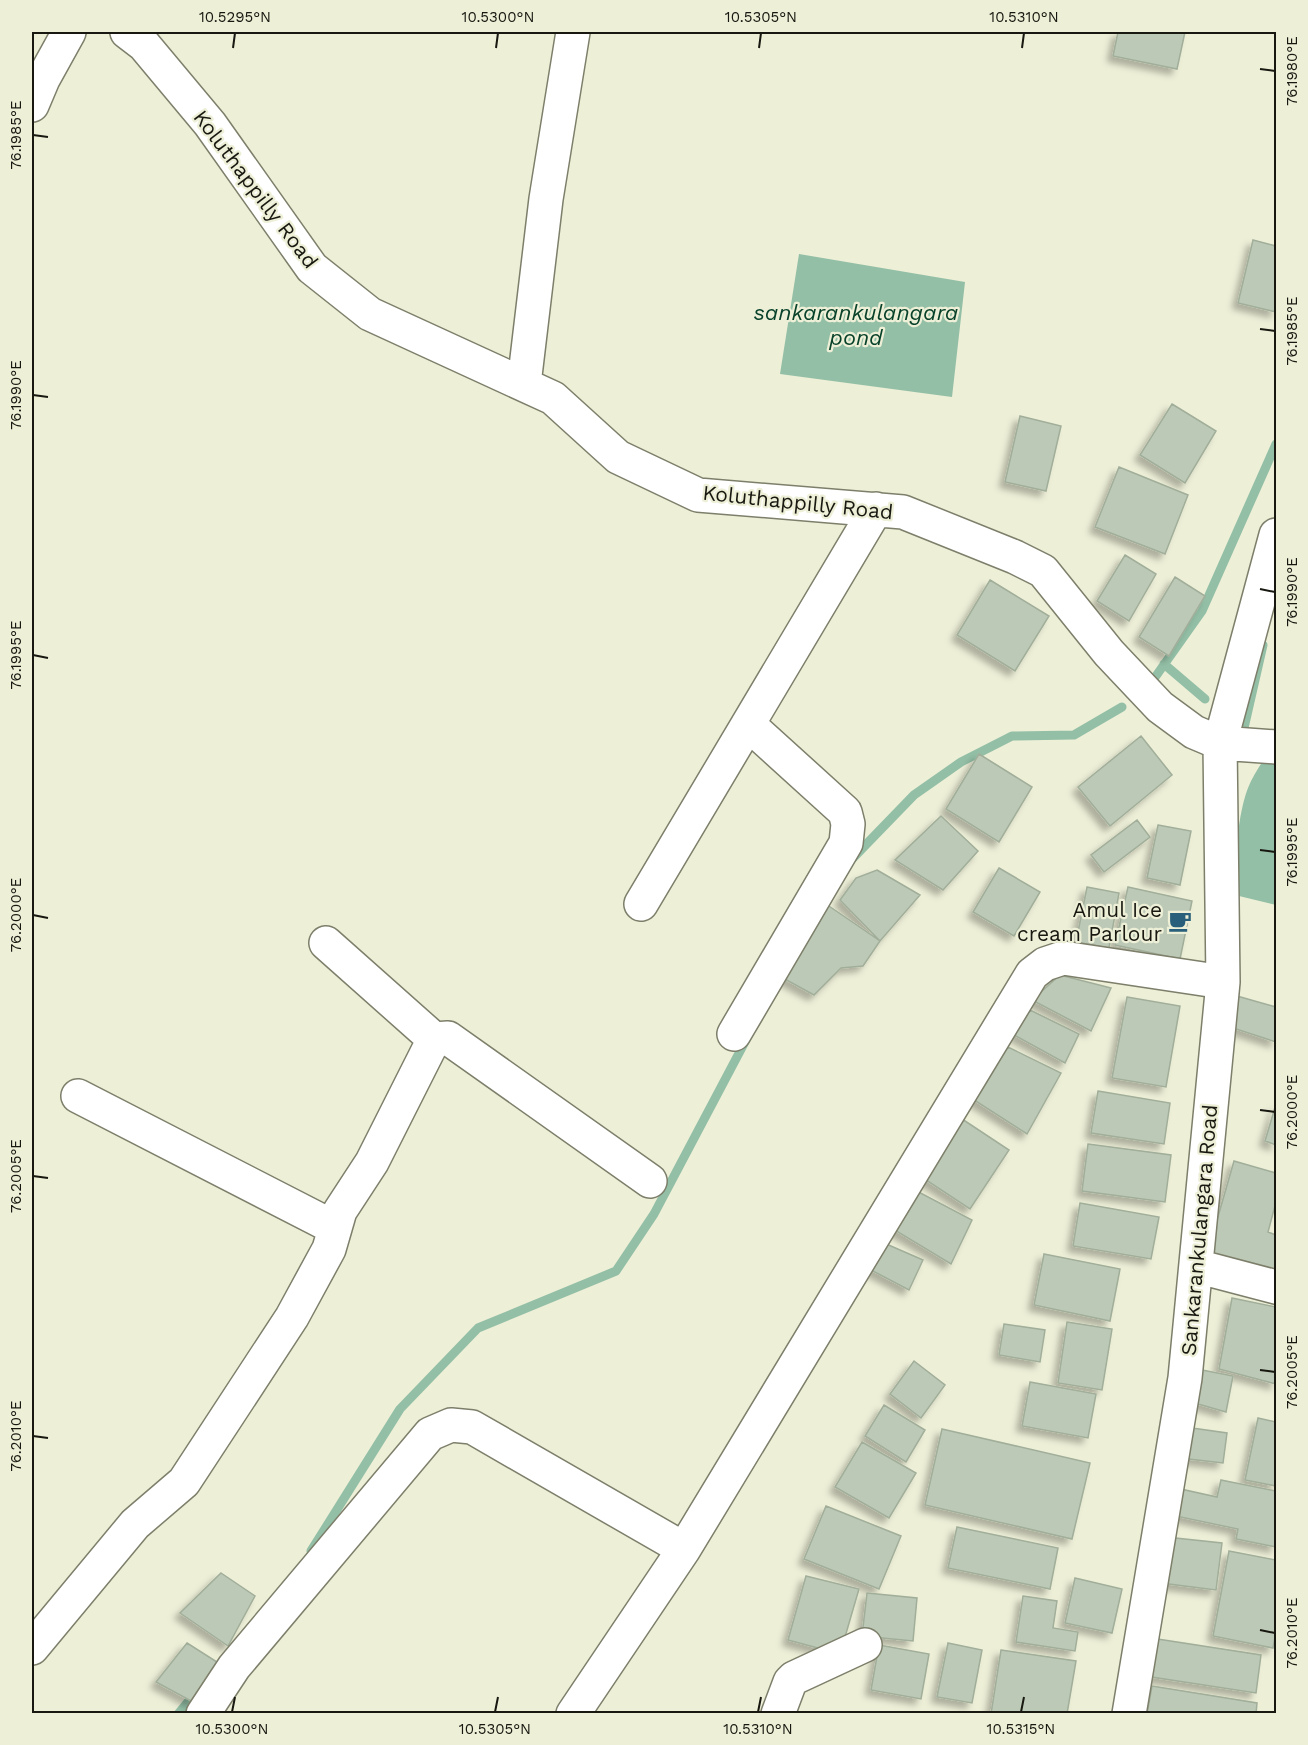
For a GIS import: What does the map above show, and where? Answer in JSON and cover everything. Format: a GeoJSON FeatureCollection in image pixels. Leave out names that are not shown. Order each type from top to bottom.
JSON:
{"type":"FeatureCollection","features":[{"type":"Feature","properties":{"kind":"street"},"geometry":{"type":"LineString","coordinates":[[32,105],[69,32]]}},
{"type":"Feature","properties":{"kind":"street","name":"Koluthappilly Road"},"geometry":{"type":"LineString","coordinates":[[127,32],[144,45],[210,124],[312,268],[370,314],[553,398],[618,457],[698,495],[903,512],[1015,557],[1042,572],[1108,653],[1160,707],[1194,732],[1220,743],[1276,747]]}},
{"type":"Feature","properties":{"kind":"street"},"geometry":{"type":"LineString","coordinates":[[524,384],[546,199],[573,32]]}},
{"type":"Feature","properties":{"kind":"street"},"geometry":{"type":"LineString","coordinates":[[641,904],[876,509]]}},
{"type":"Feature","properties":{"kind":"street","name":"Sankarankulangara Road"},"geometry":{"type":"LineString","coordinates":[[1129,1713],[1185,1378],[1223,982],[1220,743],[1276,535]]}},
{"type":"Feature","properties":{"kind":"street"},"geometry":{"type":"LineString","coordinates":[[734,1034],[846,843],[848,824],[845,812],[748,724]]}},
{"type":"Feature","properties":{"kind":"street"},"geometry":{"type":"LineString","coordinates":[[326,943],[434,1039],[448,1038],[650,1181]]}},
{"type":"Feature","properties":{"kind":"street"},"geometry":{"type":"LineString","coordinates":[[573,1713],[684,1549],[1032,974],[1044,964],[1063,958],[1223,982]]}},
{"type":"Feature","properties":{"kind":"street"},"geometry":{"type":"LineString","coordinates":[[32,1648],[135,1524],[183,1482],[292,1317],[329,1249],[340,1211],[372,1162],[434,1039]]}},
{"type":"Feature","properties":{"kind":"street"},"geometry":{"type":"LineString","coordinates":[[78,1096],[335,1228]]}},
{"type":"Feature","properties":{"kind":"street"},"geometry":{"type":"LineString","coordinates":[[1196,1266],[1276,1287]]}},
{"type":"Feature","properties":{"kind":"street"},"geometry":{"type":"LineString","coordinates":[[203,1713],[234,1666],[430,1434],[451,1425],[472,1427],[492,1437],[684,1549]]}},
{"type":"Feature","properties":{"kind":"street"},"geometry":{"type":"LineString","coordinates":[[778,1713],[790,1682],[794,1678],[865,1645]]}},
{"type":"Feature","properties":{"kind":"water","name":"sankarankulangara pond"},"geometry":{"type":"Polygon","coordinates":[[[799,254],[965,282],[952,397],[780,374],[799,254]]]}},
{"type":"Feature","properties":{"kind":"water"},"geometry":{"type":"Polygon","coordinates":[[[1269,751],[1276,753],[1276,905],[1239,896],[1236,872],[1237,842],[1244,799],[1252,778],[1269,751]]]}},
{"type":"Feature","properties":{"kind":"building"},"geometry":{"type":"Polygon","coordinates":[[[1118,32],[1185,32],[1177,69],[1113,56],[1118,32]]]}},
{"type":"Feature","properties":{"kind":"building"},"geometry":{"type":"Polygon","coordinates":[[[1253,240],[1276,246],[1276,312],[1238,303],[1253,240]]]}},
{"type":"Feature","properties":{"kind":"building"},"geometry":{"type":"Polygon","coordinates":[[[1172,404],[1216,431],[1185,483],[1140,455],[1172,404]]]}},
{"type":"Feature","properties":{"kind":"building"},"geometry":{"type":"Polygon","coordinates":[[[1020,416],[1061,426],[1046,491],[1005,482],[1020,416]]]}},
{"type":"Feature","properties":{"kind":"building"},"geometry":{"type":"Polygon","coordinates":[[[1119,467],[1188,495],[1165,554],[1095,527],[1119,467]]]}},
{"type":"Feature","properties":{"kind":"building"},"geometry":{"type":"Polygon","coordinates":[[[1125,555],[1156,574],[1129,621],[1097,601],[1125,555]]]}},
{"type":"Feature","properties":{"kind":"building"},"geometry":{"type":"Polygon","coordinates":[[[1175,577],[1205,596],[1169,656],[1139,637],[1175,577]]]}},
{"type":"Feature","properties":{"kind":"building"},"geometry":{"type":"Polygon","coordinates":[[[990,580],[1049,616],[1015,671],[957,635],[990,580]]]}},
{"type":"Feature","properties":{"kind":"building"},"geometry":{"type":"Polygon","coordinates":[[[1141,736],[1172,775],[1110,826],[1078,787],[1141,736]]]}},
{"type":"Feature","properties":{"kind":"building"},"geometry":{"type":"Polygon","coordinates":[[[979,754],[1032,787],[999,842],[946,809],[979,754]]]}},
{"type":"Feature","properties":{"kind":"building"},"geometry":{"type":"Polygon","coordinates":[[[941,816],[978,851],[943,890],[895,860],[941,816]]]}},
{"type":"Feature","properties":{"kind":"building"},"geometry":{"type":"Polygon","coordinates":[[[1137,820],[1150,837],[1104,872],[1091,855],[1137,820]]]}},
{"type":"Feature","properties":{"kind":"building"},"geometry":{"type":"Polygon","coordinates":[[[1158,825],[1191,831],[1180,885],[1147,878],[1158,825]]]}},
{"type":"Feature","properties":{"kind":"building"},"geometry":{"type":"Polygon","coordinates":[[[999,868],[1040,892],[1014,936],[973,912],[999,868]]]}},
{"type":"Feature","properties":{"kind":"building"},"geometry":{"type":"Polygon","coordinates":[[[877,870],[920,895],[880,941],[840,900],[856,878],[877,870]]]}},
{"type":"Feature","properties":{"kind":"building"},"geometry":{"type":"Polygon","coordinates":[[[1087,887],[1119,893],[1109,948],[1076,942],[1087,887]]]}},
{"type":"Feature","properties":{"kind":"building"},"geometry":{"type":"Polygon","coordinates":[[[1128,887],[1192,901],[1180,959],[1115,945],[1128,887]]]}},
{"type":"Feature","properties":{"kind":"building"},"geometry":{"type":"Polygon","coordinates":[[[826,904],[880,941],[863,966],[841,968],[814,995],[781,977],[826,904]]]}},
{"type":"Feature","properties":{"kind":"building"},"geometry":{"type":"Polygon","coordinates":[[[1060,975],[1111,988],[1091,1031],[1032,1000],[1060,975]]]}},
{"type":"Feature","properties":{"kind":"building"},"geometry":{"type":"Polygon","coordinates":[[[1237,996],[1276,1007],[1276,1042],[1233,1028],[1237,996]]]}},
{"type":"Feature","properties":{"kind":"building"},"geometry":{"type":"Polygon","coordinates":[[[1127,997],[1180,1006],[1166,1087],[1112,1078],[1127,997]]]}},
{"type":"Feature","properties":{"kind":"building"},"geometry":{"type":"Polygon","coordinates":[[[1030,1010],[1079,1034],[1065,1063],[1014,1035],[1030,1010]]]}},
{"type":"Feature","properties":{"kind":"building"},"geometry":{"type":"Polygon","coordinates":[[[1008,1047],[1061,1073],[1027,1134],[971,1098],[1008,1047]]]}},
{"type":"Feature","properties":{"kind":"building"},"geometry":{"type":"Polygon","coordinates":[[[1098,1091],[1170,1103],[1164,1144],[1091,1133],[1098,1091]]]}},
{"type":"Feature","properties":{"kind":"building"},"geometry":{"type":"Polygon","coordinates":[[[1276,1104],[1276,1145],[1265,1141],[1276,1104]]]}},
{"type":"Feature","properties":{"kind":"building"},"geometry":{"type":"Polygon","coordinates":[[[959,1117],[1009,1150],[970,1209],[920,1176],[959,1117]]]}},
{"type":"Feature","properties":{"kind":"building"},"geometry":{"type":"Polygon","coordinates":[[[1088,1144],[1171,1155],[1165,1202],[1082,1191],[1088,1144]]]}},
{"type":"Feature","properties":{"kind":"building"},"geometry":{"type":"Polygon","coordinates":[[[1234,1161],[1276,1173],[1276,1202],[1268,1232],[1276,1235],[1276,1290],[1203,1269],[1234,1161]]]}},
{"type":"Feature","properties":{"kind":"building"},"geometry":{"type":"Polygon","coordinates":[[[911,1188],[972,1220],[951,1264],[893,1229],[911,1188]]]}},
{"type":"Feature","properties":{"kind":"building"},"geometry":{"type":"Polygon","coordinates":[[[1080,1203],[1159,1217],[1151,1259],[1073,1246],[1080,1203]]]}},
{"type":"Feature","properties":{"kind":"building"},"geometry":{"type":"Polygon","coordinates":[[[884,1243],[923,1260],[909,1290],[869,1269],[884,1243]]]}},
{"type":"Feature","properties":{"kind":"building"},"geometry":{"type":"Polygon","coordinates":[[[1044,1254],[1120,1269],[1110,1321],[1034,1305],[1044,1254]]]}},
{"type":"Feature","properties":{"kind":"building"},"geometry":{"type":"Polygon","coordinates":[[[1232,1298],[1276,1307],[1276,1384],[1219,1369],[1232,1298]]]}},
{"type":"Feature","properties":{"kind":"building"},"geometry":{"type":"Polygon","coordinates":[[[1067,1322],[1112,1329],[1102,1390],[1058,1383],[1067,1322]]]}},
{"type":"Feature","properties":{"kind":"building"},"geometry":{"type":"Polygon","coordinates":[[[1004,1324],[1045,1330],[1040,1362],[999,1355],[1004,1324]]]}},
{"type":"Feature","properties":{"kind":"building"},"geometry":{"type":"Polygon","coordinates":[[[914,1361],[945,1385],[921,1418],[890,1394],[914,1361]]]}},
{"type":"Feature","properties":{"kind":"building"},"geometry":{"type":"Polygon","coordinates":[[[1197,1369],[1233,1376],[1226,1412],[1191,1402],[1197,1369]]]}},
{"type":"Feature","properties":{"kind":"building"},"geometry":{"type":"Polygon","coordinates":[[[1030,1382],[1096,1394],[1088,1438],[1022,1426],[1030,1382]]]}},
{"type":"Feature","properties":{"kind":"building"},"geometry":{"type":"Polygon","coordinates":[[[884,1405],[925,1430],[906,1462],[865,1436],[884,1405]]]}},
{"type":"Feature","properties":{"kind":"building"},"geometry":{"type":"Polygon","coordinates":[[[1258,1418],[1276,1422],[1276,1486],[1245,1480],[1258,1418]]]}},
{"type":"Feature","properties":{"kind":"building"},"geometry":{"type":"Polygon","coordinates":[[[1185,1427],[1227,1433],[1223,1463],[1180,1458],[1185,1427]]]}},
{"type":"Feature","properties":{"kind":"building"},"geometry":{"type":"Polygon","coordinates":[[[942,1429],[1090,1463],[1072,1539],[925,1505],[942,1429]]]}},
{"type":"Feature","properties":{"kind":"building"},"geometry":{"type":"Polygon","coordinates":[[[862,1442],[916,1473],[889,1518],[835,1487],[862,1442]]]}},
{"type":"Feature","properties":{"kind":"building"},"geometry":{"type":"Polygon","coordinates":[[[1221,1480],[1276,1491],[1276,1547],[1236,1539],[1238,1529],[1171,1515],[1176,1488],[1217,1497],[1221,1480]]]}},
{"type":"Feature","properties":{"kind":"building"},"geometry":{"type":"Polygon","coordinates":[[[826,1506],[901,1536],[879,1589],[804,1559],[826,1506]]]}},
{"type":"Feature","properties":{"kind":"building"},"geometry":{"type":"Polygon","coordinates":[[[957,1527],[1058,1548],[1050,1589],[948,1568],[957,1527]]]}},
{"type":"Feature","properties":{"kind":"building"},"geometry":{"type":"Polygon","coordinates":[[[1166,1537],[1222,1543],[1216,1590],[1161,1583],[1166,1537]]]}},
{"type":"Feature","properties":{"kind":"building"},"geometry":{"type":"Polygon","coordinates":[[[1229,1551],[1276,1560],[1276,1631],[1273,1648],[1213,1636],[1229,1551]]]}},
{"type":"Feature","properties":{"kind":"building"},"geometry":{"type":"Polygon","coordinates":[[[221,1573],[255,1596],[228,1646],[180,1613],[221,1573]]]}},
{"type":"Feature","properties":{"kind":"building"},"geometry":{"type":"Polygon","coordinates":[[[806,1576],[859,1589],[840,1654],[788,1640],[806,1576]]]}},
{"type":"Feature","properties":{"kind":"building"},"geometry":{"type":"Polygon","coordinates":[[[1075,1578],[1122,1589],[1112,1633],[1065,1623],[1075,1578]]]}},
{"type":"Feature","properties":{"kind":"building"},"geometry":{"type":"Polygon","coordinates":[[[867,1593],[917,1598],[913,1641],[862,1636],[867,1593]]]}},
{"type":"Feature","properties":{"kind":"building"},"geometry":{"type":"Polygon","coordinates":[[[1023,1596],[1057,1601],[1053,1628],[1078,1632],[1075,1651],[1016,1642],[1023,1596]]]}},
{"type":"Feature","properties":{"kind":"building"},"geometry":{"type":"Polygon","coordinates":[[[1151,1638],[1261,1655],[1256,1693],[1145,1676],[1151,1638]]]}},
{"type":"Feature","properties":{"kind":"building"},"geometry":{"type":"Polygon","coordinates":[[[187,1643],[217,1662],[193,1702],[156,1682],[187,1643]]]}},
{"type":"Feature","properties":{"kind":"building"},"geometry":{"type":"Polygon","coordinates":[[[948,1643],[982,1650],[972,1703],[937,1697],[948,1643]]]}},
{"type":"Feature","properties":{"kind":"building"},"geometry":{"type":"Polygon","coordinates":[[[879,1645],[929,1654],[921,1699],[871,1690],[879,1645]]]}},
{"type":"Feature","properties":{"kind":"building"},"geometry":{"type":"Polygon","coordinates":[[[1001,1650],[1076,1661],[1067,1714],[991,1714],[1001,1650]]]}},
{"type":"Feature","properties":{"kind":"building"},"geometry":{"type":"Polygon","coordinates":[[[1152,1686],[1257,1703],[1256,1714],[1147,1714],[1152,1686]]]}},
{"type":"Feature","properties":{"kind":"waterway"},"geometry":{"type":"LineString","coordinates":[[1151,683],[1202,611],[1276,444]]}},
{"type":"Feature","properties":{"kind":"waterway"},"geometry":{"type":"LineString","coordinates":[[1244,728],[1263,645]]}},
{"type":"Feature","properties":{"kind":"waterway"},"geometry":{"type":"LineString","coordinates":[[1164,664],[1205,699]]}},
{"type":"Feature","properties":{"kind":"waterway"},"geometry":{"type":"LineString","coordinates":[[853,858],[914,795],[961,762],[1012,736],[1074,735],[1122,707]]}},
{"type":"Feature","properties":{"kind":"waterway"},"geometry":{"type":"LineString","coordinates":[[311,1551],[400,1409],[478,1328],[616,1271],[654,1214],[747,1038]]}},
{"type":"Feature","properties":{"kind":"waterway"},"geometry":{"type":"LineString","coordinates":[[178,1714],[196,1692]]}},
{"type":"Feature","properties":{"kind":"place","name":"Amul Ice cream Parlour"},"geometry":{"type":"Point","coordinates":[1180,921]}}]}
